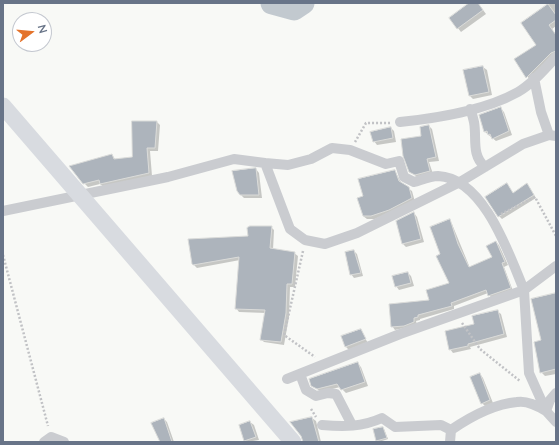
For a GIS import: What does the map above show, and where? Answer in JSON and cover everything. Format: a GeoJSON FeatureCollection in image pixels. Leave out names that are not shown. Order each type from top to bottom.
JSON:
{"type":"FeatureCollection","features":[{"type":"Feature","properties":{"kind":"highway"},"geometry":{"type":"LineString","coordinates":[[3,106],[293,442]]}},
{"type":"Feature","properties":{"kind":"street"},"geometry":{"type":"LineString","coordinates":[[400,122],[443,116],[500,100],[519,92],[556,57]]}},
{"type":"Feature","properties":{"kind":"street"},"geometry":{"type":"LineString","coordinates":[[265,163],[290,230],[305,240],[325,244],[357,232],[460,182],[523,144],[553,135],[541,112],[534,78]]}},
{"type":"Feature","properties":{"kind":"street"},"geometry":{"type":"LineString","coordinates":[[470,109],[474,122],[475,145],[478,161],[485,167]]}},
{"type":"Feature","properties":{"kind":"street"},"geometry":{"type":"LineString","coordinates":[[3,211],[168,177],[234,159],[288,165],[310,159],[332,148],[350,150],[386,164],[399,161],[404,177],[414,182],[437,176],[460,182],[492,218],[524,290],[529,373],[546,411]]}},
{"type":"Feature","properties":{"kind":"street"},"geometry":{"type":"LineString","coordinates":[[287,379],[324,363],[524,290],[556,266]]}},
{"type":"Feature","properties":{"kind":"street"},"geometry":{"type":"LineString","coordinates":[[300,374],[306,390],[316,396],[328,393],[336,394],[352,425]]}},
{"type":"Feature","properties":{"kind":"street"},"geometry":{"type":"LineString","coordinates":[[546,411],[550,400],[556,393]]}},
{"type":"Feature","properties":{"kind":"street"},"geometry":{"type":"LineString","coordinates":[[451,430],[471,417],[495,407],[518,401],[534,404],[546,411],[556,422]]}},
{"type":"Feature","properties":{"kind":"street"},"geometry":{"type":"LineString","coordinates":[[322,425],[340,427],[366,425],[382,418],[395,427],[440,425],[451,430]]}},
{"type":"Feature","properties":{"kind":"street"},"geometry":{"type":"LineString","coordinates":[[450,442],[451,430]]}},
{"type":"Feature","properties":{"kind":"street"},"geometry":{"type":"LineString","coordinates":[[48,440],[64,442]]}},
{"type":"Feature","properties":{"kind":"path"},"geometry":{"type":"LineString","coordinates":[[350,150],[366,123],[400,122]]}},
{"type":"Feature","properties":{"kind":"path"},"geometry":{"type":"LineString","coordinates":[[492,218],[535,197],[556,236]]}},
{"type":"Feature","properties":{"kind":"path"},"geometry":{"type":"LineString","coordinates":[[305,240],[284,335],[324,363]]}},
{"type":"Feature","properties":{"kind":"path"},"geometry":{"type":"LineString","coordinates":[[3,255],[48,440]]}},
{"type":"Feature","properties":{"kind":"path"},"geometry":{"type":"LineString","coordinates":[[455,314],[480,349],[523,383]]}},
{"type":"Feature","properties":{"kind":"building"},"geometry":{"type":"Polygon","coordinates":[[[469,3],[478,3],[483,10],[457,29],[449,18],[469,3]]]}},
{"type":"Feature","properties":{"kind":"building"},"geometry":{"type":"Polygon","coordinates":[[[548,4],[556,15],[556,20],[549,25],[556,35],[556,51],[551,53],[526,78],[514,59],[536,45],[521,23],[548,4]]]}},
{"type":"Feature","properties":{"kind":"building"},"geometry":{"type":"Polygon","coordinates":[[[483,66],[489,92],[469,96],[463,70],[483,66]]]}},
{"type":"Feature","properties":{"kind":"building"},"geometry":{"type":"Polygon","coordinates":[[[501,107],[509,131],[492,139],[490,134],[488,135],[487,131],[484,132],[479,115],[501,107]]]}},
{"type":"Feature","properties":{"kind":"building"},"geometry":{"type":"Polygon","coordinates":[[[132,121],[157,121],[155,148],[147,148],[149,173],[100,184],[99,180],[83,184],[69,166],[112,154],[114,159],[132,157],[132,121]]]}},
{"type":"Feature","properties":{"kind":"building"},"geometry":{"type":"Polygon","coordinates":[[[429,125],[436,157],[427,159],[430,171],[415,175],[409,172],[403,156],[401,139],[421,136],[420,127],[429,125]]]}},
{"type":"Feature","properties":{"kind":"building"},"geometry":{"type":"Polygon","coordinates":[[[391,127],[393,138],[373,142],[370,132],[391,127]]]}},
{"type":"Feature","properties":{"kind":"building"},"geometry":{"type":"Polygon","coordinates":[[[256,168],[259,195],[240,195],[237,191],[232,171],[256,168]]]}},
{"type":"Feature","properties":{"kind":"building"},"geometry":{"type":"Polygon","coordinates":[[[395,170],[399,181],[409,187],[412,198],[389,210],[371,216],[363,216],[357,198],[363,196],[358,179],[395,170]]]}},
{"type":"Feature","properties":{"kind":"building"},"geometry":{"type":"Polygon","coordinates":[[[507,183],[513,193],[527,183],[534,195],[498,217],[485,197],[507,183]]]}},
{"type":"Feature","properties":{"kind":"building"},"geometry":{"type":"Polygon","coordinates":[[[414,212],[421,239],[402,244],[396,221],[414,212]]]}},
{"type":"Feature","properties":{"kind":"building"},"geometry":{"type":"Polygon","coordinates":[[[450,219],[458,244],[469,267],[492,257],[486,246],[496,241],[505,262],[502,263],[511,288],[488,296],[486,290],[451,303],[452,306],[418,315],[418,317],[414,318],[414,322],[404,326],[391,327],[389,304],[429,300],[426,290],[449,283],[436,256],[440,254],[430,227],[450,219]]]}},
{"type":"Feature","properties":{"kind":"building"},"geometry":{"type":"Polygon","coordinates":[[[250,226],[272,226],[270,248],[295,252],[292,284],[287,284],[286,313],[281,342],[260,340],[265,310],[235,309],[239,257],[192,264],[188,239],[248,236],[247,228],[250,226]]]}},
{"type":"Feature","properties":{"kind":"building"},"geometry":{"type":"Polygon","coordinates":[[[354,250],[361,273],[350,275],[345,252],[354,250]]]}},
{"type":"Feature","properties":{"kind":"building"},"geometry":{"type":"Polygon","coordinates":[[[408,272],[411,283],[395,287],[392,276],[408,272]]]}},
{"type":"Feature","properties":{"kind":"building"},"geometry":{"type":"Polygon","coordinates":[[[556,293],[556,369],[540,373],[534,342],[541,340],[531,299],[556,293]]]}},
{"type":"Feature","properties":{"kind":"building"},"geometry":{"type":"Polygon","coordinates":[[[498,310],[504,334],[468,344],[468,346],[449,350],[445,331],[474,324],[472,316],[498,310]]]}},
{"type":"Feature","properties":{"kind":"building"},"geometry":{"type":"Polygon","coordinates":[[[361,329],[366,339],[345,347],[341,336],[361,329]]]}},
{"type":"Feature","properties":{"kind":"building"},"geometry":{"type":"Polygon","coordinates":[[[358,362],[365,382],[341,390],[337,384],[317,389],[311,386],[309,379],[358,362]]]}},
{"type":"Feature","properties":{"kind":"building"},"geometry":{"type":"Polygon","coordinates":[[[480,373],[490,400],[481,404],[470,377],[480,373]]]}},
{"type":"Feature","properties":{"kind":"building"},"geometry":{"type":"Polygon","coordinates":[[[312,417],[319,442],[303,442],[301,436],[290,422],[312,417]]]}},
{"type":"Feature","properties":{"kind":"building"},"geometry":{"type":"Polygon","coordinates":[[[164,418],[172,442],[160,442],[151,423],[164,418]]]}},
{"type":"Feature","properties":{"kind":"building"},"geometry":{"type":"Polygon","coordinates":[[[250,421],[256,437],[244,441],[239,425],[250,421]]]}},
{"type":"Feature","properties":{"kind":"building"},"geometry":{"type":"Polygon","coordinates":[[[383,427],[387,438],[376,441],[373,429],[383,427]]]}},
{"type":"Feature","properties":{"kind":"waterway"},"geometry":{"type":"LineString","coordinates":[[272,3],[294,9],[303,3]]}}]}
